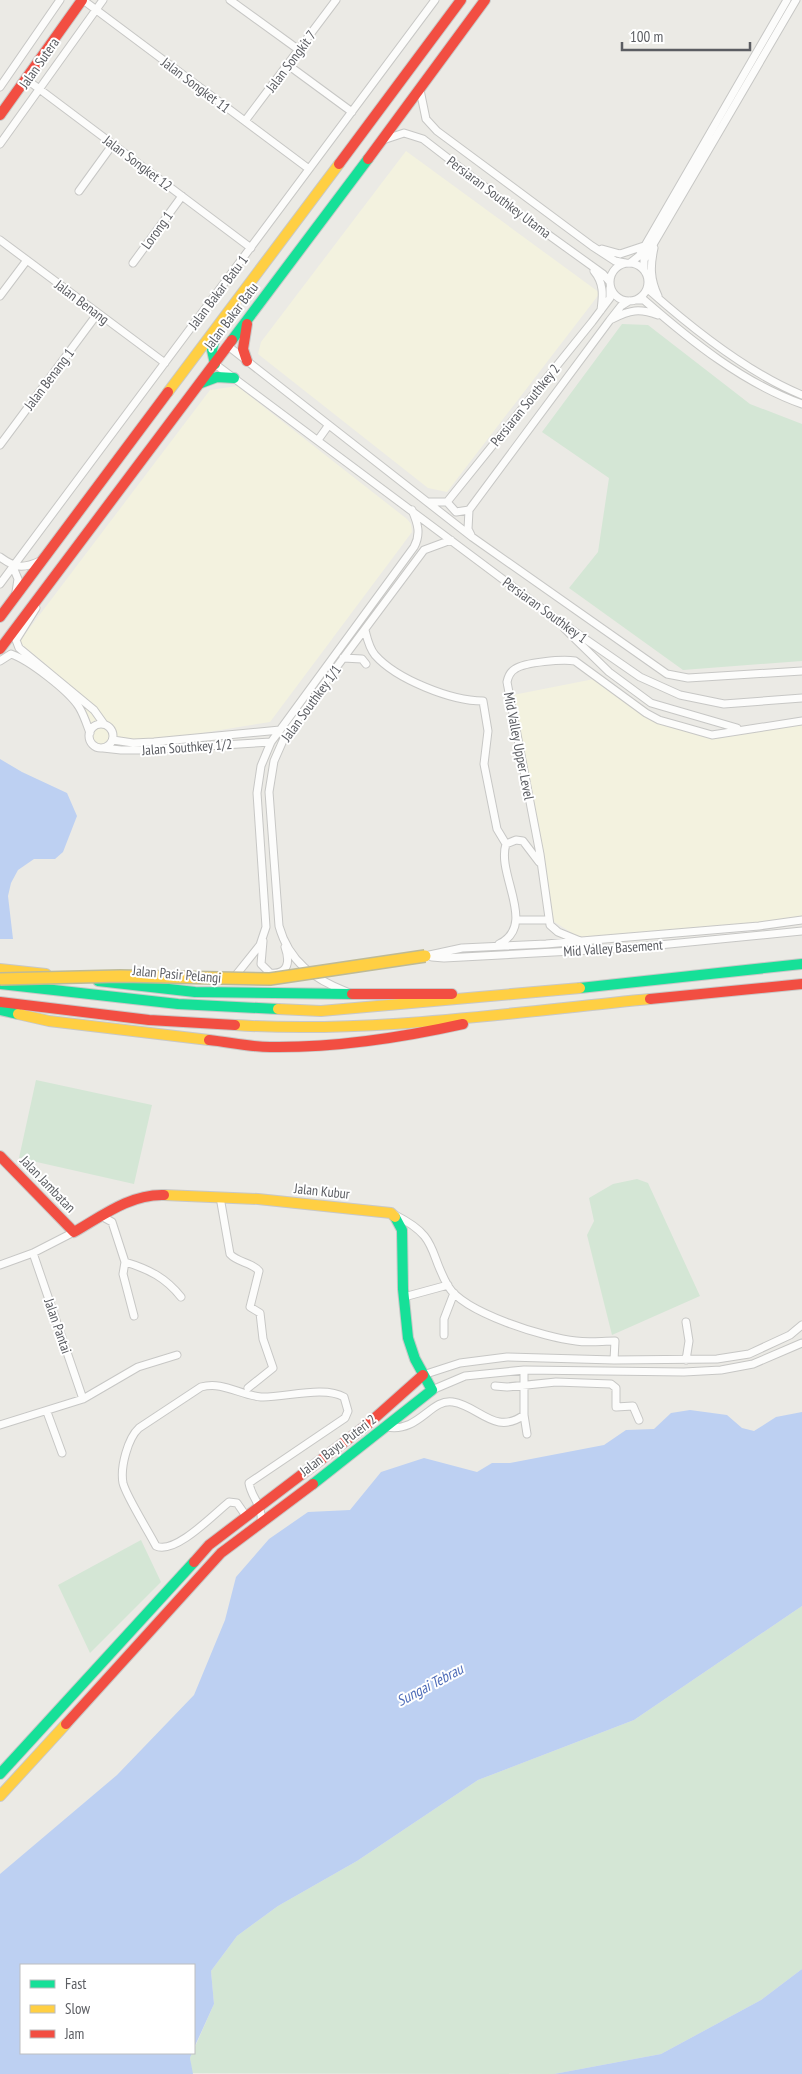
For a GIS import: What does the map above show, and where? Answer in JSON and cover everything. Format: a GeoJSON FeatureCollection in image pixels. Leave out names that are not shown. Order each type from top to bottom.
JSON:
{"type":"FeatureCollection","features":[{"type":"Feature","properties":{"kind":"main road","name":"Jalan Sutera"},"geometry":{"type":"LineString","coordinates":[[0,114],[83,0]]}},
{"type":"Feature","properties":{"kind":"main road","name":"Jalan Bakar Batu"},"geometry":{"type":"LineString","coordinates":[[0,617],[461,0]]}},
{"type":"Feature","properties":{"kind":"main road","name":"Jalan Bakar Batu"},"geometry":{"type":"LineString","coordinates":[[0,649],[420,90],[485,0]]}},
{"type":"Feature","properties":{"kind":"main road"},"geometry":{"type":"LineString","coordinates":[[247,361],[242,342],[250,316]]}},
{"type":"Feature","properties":{"kind":"main road"},"geometry":{"type":"LineString","coordinates":[[215,364],[212,350],[214,338],[223,319]]}},
{"type":"Feature","properties":{"kind":"main road"},"geometry":{"type":"LineString","coordinates":[[187,368],[212,350],[228,346]]}},
{"type":"Feature","properties":{"kind":"main road"},"geometry":{"type":"LineString","coordinates":[[199,384],[217,378],[234,378]]}},
{"type":"Feature","properties":{"kind":"main road"},"geometry":{"type":"LineString","coordinates":[[0,979],[120,976],[270,979],[425,956]]}},
{"type":"Feature","properties":{"kind":"main road"},"geometry":{"type":"LineString","coordinates":[[0,984],[178,1004],[321,1011],[517,995],[802,964]]}},
{"type":"Feature","properties":{"kind":"main road","name":"Jalan Pasir Pelangi"},"geometry":{"type":"LineString","coordinates":[[0,969],[219,993],[517,995]]}},
{"type":"Feature","properties":{"kind":"main road"},"geometry":{"type":"LineString","coordinates":[[0,1002],[149,1020],[279,1028],[439,1019],[802,985]]}},
{"type":"Feature","properties":{"kind":"main road"},"geometry":{"type":"LineString","coordinates":[[0,1010],[49,1021],[269,1047],[362,1042],[403,1037],[524,1010]]}},
{"type":"Feature","properties":{"kind":"main road","name":"Jalan Jambatan"},"geometry":{"type":"LineString","coordinates":[[0,1156],[74,1232]]}},
{"type":"Feature","properties":{"kind":"main road","name":"Jalan Kubur"},"geometry":{"type":"LineString","coordinates":[[74,1232],[142,1196],[220,1197],[391,1213]]}},
{"type":"Feature","properties":{"kind":"main road"},"geometry":{"type":"LineString","coordinates":[[391,1213],[398,1220],[402,1230],[404,1297],[408,1338],[423,1375],[432,1390]]}},
{"type":"Feature","properties":{"kind":"main road","name":"Jalan Bayu Puteri 2"},"geometry":{"type":"LineString","coordinates":[[0,1774],[209,1545],[368,1424],[423,1375]]}},
{"type":"Feature","properties":{"kind":"main road","name":"Jalan Bayu Puteri 2"},"geometry":{"type":"LineString","coordinates":[[0,1796],[221,1553],[261,1521],[387,1428],[432,1390]]}},
{"type":"Feature","properties":{"kind":"street","name":"Jalan Sutera"},"geometry":{"type":"LineString","coordinates":[[0,86],[60,0]]}},
{"type":"Feature","properties":{"kind":"street","name":"Jalan Songket 11"},"geometry":{"type":"LineString","coordinates":[[83,0],[309,169]]}},
{"type":"Feature","properties":{"kind":"street","name":"Jalan Sutera"},"geometry":{"type":"LineString","coordinates":[[0,144],[103,0]]}},
{"type":"Feature","properties":{"kind":"street","name":"Jalan Songkit 7"},"geometry":{"type":"LineString","coordinates":[[245,122],[336,0]]}},
{"type":"Feature","properties":{"kind":"street","name":"Jalan Bakar Batu 1"},"geometry":{"type":"LineString","coordinates":[[0,584],[435,0]]}},
{"type":"Feature","properties":{"kind":"street"},"geometry":{"type":"LineString","coordinates":[[787,0],[639,256],[614,269],[610,284],[617,298],[632,301],[644,300],[685,335],[763,387],[802,404]]}},
{"type":"Feature","properties":{"kind":"street"},"geometry":{"type":"LineString","coordinates":[[796,0],[644,260],[644,270],[650,291],[691,325],[767,379],[802,395]]}},
{"type":"Feature","properties":{"kind":"street"},"geometry":{"type":"LineString","coordinates":[[234,1],[299,50]]}},
{"type":"Feature","properties":{"kind":"street"},"geometry":{"type":"LineString","coordinates":[[288,65],[352,112]]}},
{"type":"Feature","properties":{"kind":"street","name":"Jalan Songket 12"},"geometry":{"type":"LineString","coordinates":[[26,79],[250,248]]}},
{"type":"Feature","properties":{"kind":"street","name":"Persiaran Southkey Utama"},"geometry":{"type":"LineString","coordinates":[[420,90],[426,118],[437,131],[592,246],[614,261],[628,263]]}},
{"type":"Feature","properties":{"kind":"street","name":"Persiaran Southkey Utama"},"geometry":{"type":"LineString","coordinates":[[381,140],[404,133],[423,139],[588,263],[610,284]]}},
{"type":"Feature","properties":{"kind":"street"},"geometry":{"type":"LineString","coordinates":[[79,191],[113,144]]}},
{"type":"Feature","properties":{"kind":"street","name":"Lorong 1"},"geometry":{"type":"LineString","coordinates":[[133,263],[182,196]]}},
{"type":"Feature","properties":{"kind":"street","name":"Jalan Benang"},"geometry":{"type":"LineString","coordinates":[[0,240],[165,363]]}},
{"type":"Feature","properties":{"kind":"street"},"geometry":{"type":"LineString","coordinates":[[655,243],[650,266],[653,283],[660,300]]}},
{"type":"Feature","properties":{"kind":"street"},"geometry":{"type":"LineString","coordinates":[[592,246],[620,254],[644,246]]}},
{"type":"Feature","properties":{"kind":"street"},"geometry":{"type":"LineString","coordinates":[[0,296],[27,260]]}},
{"type":"Feature","properties":{"kind":"street"},"geometry":{"type":"LineString","coordinates":[[588,263],[600,278],[603,296],[601,310]]}},
{"type":"Feature","properties":{"kind":"street"},"geometry":{"type":"LineString","coordinates":[[628,263],[644,270]]}},
{"type":"Feature","properties":{"kind":"street","name":"Persiaran Southkey 2"},"geometry":{"type":"LineString","coordinates":[[447,502],[610,298],[610,284]]}},
{"type":"Feature","properties":{"kind":"street"},"geometry":{"type":"LineString","coordinates":[[632,301],[642,296],[648,284]]}},
{"type":"Feature","properties":{"kind":"street","name":"Persiaran Southkey 2"},"geometry":{"type":"LineString","coordinates":[[468,510],[610,320],[621,306],[632,301]]}},
{"type":"Feature","properties":{"kind":"street"},"geometry":{"type":"LineString","coordinates":[[610,320],[630,310],[638,309],[664,317]]}},
{"type":"Feature","properties":{"kind":"street","name":"Jalan Benang 1"},"geometry":{"type":"LineString","coordinates":[[0,445],[98,313]]}},
{"type":"Feature","properties":{"kind":"street","name":"Persiaran Southkey 1"},"geometry":{"type":"LineString","coordinates":[[228,346],[472,537],[667,674],[688,678],[802,671]]}},
{"type":"Feature","properties":{"kind":"street","name":"Persiaran Southkey 1"},"geometry":{"type":"LineString","coordinates":[[215,364],[552,616],[640,677],[680,695],[724,704],[802,698]]}},
{"type":"Feature","properties":{"kind":"street"},"geometry":{"type":"LineString","coordinates":[[318,440],[328,426]]}},
{"type":"Feature","properties":{"kind":"street"},"geometry":{"type":"LineString","coordinates":[[426,501],[430,503],[447,502],[456,512],[468,510],[468,529],[472,537]]}},
{"type":"Feature","properties":{"kind":"street","name":"Jalan Southkey 1/1"},"geometry":{"type":"LineString","coordinates":[[219,993],[255,953],[264,936],[266,927],[257,793],[261,766],[271,742],[414,547],[418,539],[419,530],[412,510]]}},
{"type":"Feature","properties":{"kind":"street","name":"Jalan Southkey 1/1"},"geometry":{"type":"LineString","coordinates":[[352,994],[322,982],[311,974],[284,942],[279,926],[269,792],[274,761],[285,736],[424,550],[451,540]]}},
{"type":"Feature","properties":{"kind":"street"},"geometry":{"type":"LineString","coordinates":[[0,557],[13,567],[18,585],[14,598]]}},
{"type":"Feature","properties":{"kind":"street"},"geometry":{"type":"LineString","coordinates":[[13,567],[25,567],[41,561]]}},
{"type":"Feature","properties":{"kind":"street"},"geometry":{"type":"LineString","coordinates":[[0,661],[11,654],[20,656],[80,708],[93,744],[103,748],[113,740],[113,731],[104,724],[94,710],[25,654],[16,644],[16,640],[37,607],[42,592]]}},
{"type":"Feature","properties":{"kind":"street"},"geometry":{"type":"LineString","coordinates":[[552,616],[609,672],[652,703],[740,729]]}},
{"type":"Feature","properties":{"kind":"street"},"geometry":{"type":"LineString","coordinates":[[365,630],[374,654],[413,681],[424,687],[468,701],[483,701],[488,731],[484,764],[497,829],[506,844],[505,859],[517,920],[512,936],[497,946]]}},
{"type":"Feature","properties":{"kind":"street"},"geometry":{"type":"LineString","coordinates":[[343,658],[362,659],[366,664]]}},
{"type":"Feature","properties":{"kind":"street","name":"Mid Valley Upper Level"},"geometry":{"type":"LineString","coordinates":[[549,920],[541,865],[507,682],[509,674],[516,668],[565,659],[575,661],[632,704],[659,720],[712,735],[740,729],[802,721]]}},
{"type":"Feature","properties":{"kind":"street"},"geometry":{"type":"LineString","coordinates":[[90,733],[97,724],[104,724]]}},
{"type":"Feature","properties":{"kind":"street","name":"Jalan Southkey 1/2"},"geometry":{"type":"LineString","coordinates":[[113,740],[133,743],[154,742],[280,730]]}},
{"type":"Feature","properties":{"kind":"street","name":"Jalan Southkey 1/2"},"geometry":{"type":"LineString","coordinates":[[103,748],[128,750],[271,742]]}},
{"type":"Feature","properties":{"kind":"street","name":"Mid Valley Upper Level"},"geometry":{"type":"LineString","coordinates":[[506,844],[516,840],[523,841],[541,865]]}},
{"type":"Feature","properties":{"kind":"street"},"geometry":{"type":"LineString","coordinates":[[517,920],[549,920],[554,930],[580,941]]}},
{"type":"Feature","properties":{"kind":"street"},"geometry":{"type":"LineString","coordinates":[[425,956],[462,948],[546,944],[759,926],[802,920]]}},
{"type":"Feature","properties":{"kind":"street","name":"Mid Valley Basement"},"geometry":{"type":"LineString","coordinates":[[425,956],[444,958],[628,948],[802,931]]}},
{"type":"Feature","properties":{"kind":"street"},"geometry":{"type":"LineString","coordinates":[[264,936],[261,964],[270,973],[280,973],[288,965],[288,955],[284,942]]}},
{"type":"Feature","properties":{"kind":"street"},"geometry":{"type":"LineString","coordinates":[[220,1197],[230,1254],[255,1266],[259,1271],[250,1307],[260,1313],[263,1339],[273,1368],[248,1388]]}},
{"type":"Feature","properties":{"kind":"street"},"geometry":{"type":"LineString","coordinates":[[391,1213],[407,1221],[430,1242],[448,1285],[468,1305],[484,1313],[552,1336],[582,1342],[615,1340],[614,1360]]}},
{"type":"Feature","properties":{"kind":"street"},"geometry":{"type":"LineString","coordinates":[[103,1217],[112,1222],[125,1262],[124,1274],[134,1316]]}},
{"type":"Feature","properties":{"kind":"street"},"geometry":{"type":"LineString","coordinates":[[0,1265],[33,1253],[74,1232]]}},
{"type":"Feature","properties":{"kind":"street","name":"Jalan Pantai"},"geometry":{"type":"LineString","coordinates":[[33,1253],[83,1399]]}},
{"type":"Feature","properties":{"kind":"street"},"geometry":{"type":"LineString","coordinates":[[125,1262],[147,1270],[166,1280],[181,1297]]}},
{"type":"Feature","properties":{"kind":"street"},"geometry":{"type":"LineString","coordinates":[[404,1297],[448,1285]]}},
{"type":"Feature","properties":{"kind":"street"},"geometry":{"type":"LineString","coordinates":[[444,1335],[444,1319],[454,1293]]}},
{"type":"Feature","properties":{"kind":"street"},"geometry":{"type":"LineString","coordinates":[[686,1322],[689,1342],[686,1360]]}},
{"type":"Feature","properties":{"kind":"street","name":"Jalan Bayu Puteri 2"},"geometry":{"type":"LineString","coordinates":[[423,1375],[460,1363],[507,1357],[686,1360],[749,1354],[790,1336],[802,1324]]}},
{"type":"Feature","properties":{"kind":"street","name":"Jalan Bayu Puteri 2"},"geometry":{"type":"LineString","coordinates":[[432,1390],[465,1376],[524,1370],[684,1372],[721,1370],[753,1364],[802,1343]]}},
{"type":"Feature","properties":{"kind":"street"},"geometry":{"type":"LineString","coordinates":[[0,1425],[47,1412],[83,1399],[138,1367],[177,1355]]}},
{"type":"Feature","properties":{"kind":"street"},"geometry":{"type":"LineString","coordinates":[[524,1370],[526,1434]]}},
{"type":"Feature","properties":{"kind":"street"},"geometry":{"type":"LineString","coordinates":[[494,1386],[507,1387],[564,1382],[611,1384],[616,1388],[616,1407],[633,1406],[639,1420]]}},
{"type":"Feature","properties":{"kind":"street"},"geometry":{"type":"LineString","coordinates":[[246,1516],[237,1503],[229,1502],[175,1546],[161,1549],[156,1546],[123,1483],[124,1466],[132,1435],[201,1387],[211,1384],[223,1385],[259,1396],[332,1392],[344,1397],[348,1411],[345,1418],[249,1482],[250,1490],[260,1506],[262,1513],[261,1521]]}},
{"type":"Feature","properties":{"kind":"street"},"geometry":{"type":"LineString","coordinates":[[387,1428],[400,1430],[409,1427],[446,1402],[454,1402],[496,1422],[508,1423],[524,1415]]}},
{"type":"Feature","properties":{"kind":"street"},"geometry":{"type":"LineString","coordinates":[[47,1412],[62,1453]]}},
{"type":"Feature","properties":{"kind":"shaded area"},"geometry":{"type":"Polygon","coordinates":[[[406,151],[600,293],[447,492],[428,488],[258,354],[261,342],[406,151]]]}},
{"type":"Feature","properties":{"kind":"shaded area"},"geometry":{"type":"Polygon","coordinates":[[[622,324],[648,325],[750,404],[802,424],[802,661],[683,670],[569,588],[598,552],[609,478],[542,432],[622,324]]]}},
{"type":"Feature","properties":{"kind":"shaded area"},"geometry":{"type":"Polygon","coordinates":[[[237,386],[407,519],[411,524],[412,532],[270,722],[98,750],[77,696],[48,666],[19,642],[210,390],[237,386]]]}},
{"type":"Feature","properties":{"kind":"shaded area"},"geometry":{"type":"Polygon","coordinates":[[[594,679],[640,713],[658,723],[701,735],[737,733],[802,725],[802,916],[755,923],[580,938],[553,921],[530,778],[513,695],[594,679]]]}},
{"type":"Feature","properties":{"kind":"shaded area"},"geometry":{"type":"Polygon","coordinates":[[[36,1080],[152,1105],[134,1184],[19,1158],[36,1080]]]}},
{"type":"Feature","properties":{"kind":"shaded area"},"geometry":{"type":"Polygon","coordinates":[[[637,1179],[648,1183],[700,1296],[612,1335],[587,1235],[594,1221],[589,1198],[613,1184],[637,1179]]]}},
{"type":"Feature","properties":{"kind":"shaded area"},"geometry":{"type":"Polygon","coordinates":[[[141,1540],[161,1582],[90,1653],[58,1585],[141,1540]]]}},
{"type":"Feature","properties":{"kind":"shaded area"},"geometry":{"type":"Polygon","coordinates":[[[802,1606],[802,1969],[761,2000],[661,2054],[554,2074],[192,2073],[190,2058],[192,2054],[195,2054],[195,2047],[214,2004],[211,1971],[237,1936],[278,1906],[357,1861],[478,1780],[634,1720],[802,1606]]]}},
{"type":"Feature","properties":{"kind":"water"},"geometry":{"type":"Polygon","coordinates":[[[0,759],[22,772],[67,793],[77,816],[63,852],[55,859],[34,859],[18,870],[11,883],[8,896],[13,939],[0,939],[0,759]]]}},
{"type":"Feature","properties":{"kind":"water","name":"Sungai Tebrau"},"geometry":{"type":"Polygon","coordinates":[[[690,1410],[727,1415],[742,1428],[754,1431],[776,1417],[802,1412],[802,1606],[634,1720],[478,1780],[357,1861],[278,1906],[237,1936],[211,1971],[214,2004],[195,2046],[195,1964],[20,1964],[20,2054],[192,2054],[190,2058],[193,2074],[0,2074],[0,1874],[117,1775],[194,1695],[225,1620],[236,1577],[269,1539],[308,1512],[350,1510],[381,1472],[424,1458],[477,1472],[492,1463],[510,1463],[604,1445],[626,1430],[654,1429],[671,1413],[690,1410]]]}},
{"type":"Feature","properties":{"kind":"water"},"geometry":{"type":"Polygon","coordinates":[[[802,1969],[802,2074],[554,2074],[661,2054],[761,2000],[802,1969]]]}},
{"type":"Feature","properties":{"kind":"traffic: fast"},"geometry":{"type":"LineString","coordinates":[[232,340],[368,159]]}},
{"type":"Feature","properties":{"kind":"traffic: fast"},"geometry":{"type":"LineString","coordinates":[[215,364],[212,350],[216,333]]}},
{"type":"Feature","properties":{"kind":"traffic: fast"},"geometry":{"type":"LineString","coordinates":[[201,383],[217,377],[234,378]]}},
{"type":"Feature","properties":{"kind":"traffic: fast"},"geometry":{"type":"LineString","coordinates":[[580,988],[802,964]]}},
{"type":"Feature","properties":{"kind":"traffic: fast"},"geometry":{"type":"LineString","coordinates":[[98,981],[195,992],[352,994]]}},
{"type":"Feature","properties":{"kind":"traffic: fast"},"geometry":{"type":"LineString","coordinates":[[0,984],[178,1004],[278,1009]]}},
{"type":"Feature","properties":{"kind":"traffic: fast"},"geometry":{"type":"LineString","coordinates":[[0,1010],[18,1014]]}},
{"type":"Feature","properties":{"kind":"traffic: fast"},"geometry":{"type":"LineString","coordinates":[[313,1484],[432,1390],[415,1359],[408,1338],[403,1289],[402,1230],[395,1217]]}},
{"type":"Feature","properties":{"kind":"traffic: fast"},"geometry":{"type":"LineString","coordinates":[[0,1774],[194,1562]]}},
{"type":"Feature","properties":{"kind":"traffic: slow"},"geometry":{"type":"LineString","coordinates":[[168,392],[339,164]]}},
{"type":"Feature","properties":{"kind":"traffic: slow"},"geometry":{"type":"LineString","coordinates":[[0,979],[120,976],[270,979],[425,956]]}},
{"type":"Feature","properties":{"kind":"traffic: slow"},"geometry":{"type":"LineString","coordinates":[[0,969],[46,974]]}},
{"type":"Feature","properties":{"kind":"traffic: slow"},"geometry":{"type":"LineString","coordinates":[[278,1009],[321,1011],[580,988]]}},
{"type":"Feature","properties":{"kind":"traffic: slow"},"geometry":{"type":"LineString","coordinates":[[235,1025],[338,1027],[390,1024],[650,999]]}},
{"type":"Feature","properties":{"kind":"traffic: slow"},"geometry":{"type":"LineString","coordinates":[[18,1014],[49,1021],[209,1040]]}},
{"type":"Feature","properties":{"kind":"traffic: slow"},"geometry":{"type":"LineString","coordinates":[[164,1195],[258,1199],[391,1213],[395,1217]]}},
{"type":"Feature","properties":{"kind":"traffic: slow"},"geometry":{"type":"LineString","coordinates":[[0,1796],[66,1724]]}},
{"type":"Feature","properties":{"kind":"traffic: jam"},"geometry":{"type":"LineString","coordinates":[[0,115],[82,0]]}},
{"type":"Feature","properties":{"kind":"traffic: jam"},"geometry":{"type":"LineString","coordinates":[[339,164],[461,0]]}},
{"type":"Feature","properties":{"kind":"traffic: jam"},"geometry":{"type":"LineString","coordinates":[[368,159],[485,0]]}},
{"type":"Feature","properties":{"kind":"traffic: jam"},"geometry":{"type":"LineString","coordinates":[[247,324],[243,349],[247,361]]}},
{"type":"Feature","properties":{"kind":"traffic: jam"},"geometry":{"type":"LineString","coordinates":[[0,649],[232,340]]}},
{"type":"Feature","properties":{"kind":"traffic: jam"},"geometry":{"type":"LineString","coordinates":[[0,617],[168,392]]}},
{"type":"Feature","properties":{"kind":"traffic: jam"},"geometry":{"type":"LineString","coordinates":[[650,999],[802,984]]}},
{"type":"Feature","properties":{"kind":"traffic: jam"},"geometry":{"type":"LineString","coordinates":[[352,994],[452,994]]}},
{"type":"Feature","properties":{"kind":"traffic: jam"},"geometry":{"type":"LineString","coordinates":[[0,1002],[149,1020],[235,1025]]}},
{"type":"Feature","properties":{"kind":"traffic: jam"},"geometry":{"type":"LineString","coordinates":[[209,1040],[262,1047],[319,1046],[391,1038],[463,1024]]}},
{"type":"Feature","properties":{"kind":"traffic: jam"},"geometry":{"type":"LineString","coordinates":[[0,1156],[74,1232],[128,1202],[140,1198],[164,1195]]}},
{"type":"Feature","properties":{"kind":"traffic: jam"},"geometry":{"type":"LineString","coordinates":[[194,1562],[209,1545],[368,1424],[423,1375]]}},
{"type":"Feature","properties":{"kind":"traffic: jam"},"geometry":{"type":"LineString","coordinates":[[66,1724],[221,1553],[313,1484]]}}]}
